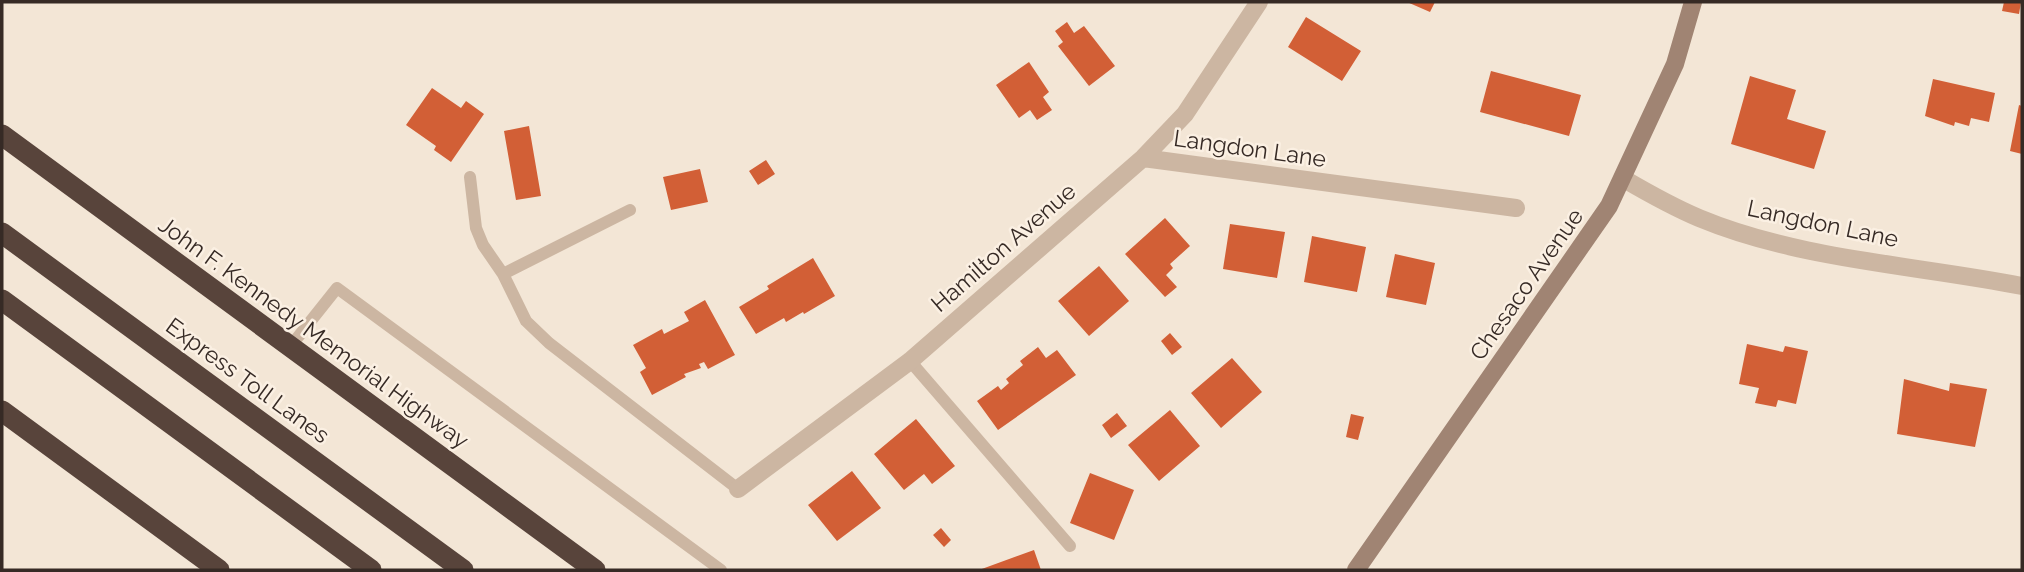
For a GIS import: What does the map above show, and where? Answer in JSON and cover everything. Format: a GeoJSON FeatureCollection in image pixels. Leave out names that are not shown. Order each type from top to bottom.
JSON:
{"type":"FeatureCollection","features":[{"type":"Feature","properties":{"kind":"highway","name":"John F. Kennedy Memorial Highway"},"geometry":{"type":"LineString","coordinates":[[2,135],[595,570]]}},
{"type":"Feature","properties":{"kind":"highway","name":"Express Toll Lanes"},"geometry":{"type":"LineString","coordinates":[[2,233],[463,570]]}},
{"type":"Feature","properties":{"kind":"highway"},"geometry":{"type":"LineString","coordinates":[[2,300],[371,570]]}},
{"type":"Feature","properties":{"kind":"highway"},"geometry":{"type":"LineString","coordinates":[[2,411],[219,570]]}},
{"type":"Feature","properties":{"kind":"street","name":"Hamilton Avenue"},"geometry":{"type":"LineString","coordinates":[[738,489],[910,361],[1143,158],[1185,114],[1259,2]]}},
{"type":"Feature","properties":{"kind":"street","name":"Chesaco Avenue"},"geometry":{"type":"LineString","coordinates":[[1356,570],[1590,237],[1623,179],[1675,64],[1693,2]]}},
{"type":"Feature","properties":{"kind":"street","name":"Langdon Lane"},"geometry":{"type":"LineString","coordinates":[[1143,158],[1516,208]]}},
{"type":"Feature","properties":{"kind":"street","name":"Langdon Lane"},"geometry":{"type":"LineString","coordinates":[[1623,179],[1701,219],[1744,232],[1816,251],[2022,286]]}},
{"type":"Feature","properties":{"kind":"lane"},"geometry":{"type":"LineString","coordinates":[[470,177],[476,228],[526,321],[549,343],[738,489]]}},
{"type":"Feature","properties":{"kind":"lane"},"geometry":{"type":"LineString","coordinates":[[503,274],[631,210]]}},
{"type":"Feature","properties":{"kind":"lane"},"geometry":{"type":"LineString","coordinates":[[290,347],[337,288],[721,570]]}},
{"type":"Feature","properties":{"kind":"lane"},"geometry":{"type":"LineString","coordinates":[[910,361],[1070,546]]}},
{"type":"Feature","properties":{"kind":"building"},"geometry":{"type":"Polygon","coordinates":[[[1407,2],[1435,2],[1430,12],[1407,2]]]}},
{"type":"Feature","properties":{"kind":"building"},"geometry":{"type":"Polygon","coordinates":[[[2004,2],[2021,2],[2019,14],[2002,11],[2004,2]]]}},
{"type":"Feature","properties":{"kind":"building"},"geometry":{"type":"Polygon","coordinates":[[[1306,17],[1361,51],[1342,81],[1288,47],[1306,17]]]}},
{"type":"Feature","properties":{"kind":"building"},"geometry":{"type":"Polygon","coordinates":[[[1067,22],[1074,33],[1084,26],[1115,66],[1089,86],[1058,46],[1063,42],[1055,31],[1067,22]]]}},
{"type":"Feature","properties":{"kind":"building"},"geometry":{"type":"Polygon","coordinates":[[[1029,62],[1049,92],[1043,97],[1052,110],[1037,120],[1030,110],[1019,118],[996,85],[1029,62]]]}},
{"type":"Feature","properties":{"kind":"building"},"geometry":{"type":"Polygon","coordinates":[[[1491,71],[1581,95],[1569,136],[1480,112],[1491,71]]]}},
{"type":"Feature","properties":{"kind":"building"},"geometry":{"type":"Polygon","coordinates":[[[1750,76],[1796,90],[1787,119],[1826,131],[1814,169],[1731,144],[1750,76]]]}},
{"type":"Feature","properties":{"kind":"building"},"geometry":{"type":"Polygon","coordinates":[[[1933,79],[1995,93],[1989,122],[1971,118],[1969,126],[1955,122],[1954,126],[1925,116],[1933,79]]]}},
{"type":"Feature","properties":{"kind":"building"},"geometry":{"type":"Polygon","coordinates":[[[432,88],[461,108],[466,101],[484,114],[451,162],[434,150],[436,146],[406,125],[432,88]]]}},
{"type":"Feature","properties":{"kind":"building"},"geometry":{"type":"Polygon","coordinates":[[[2019,105],[2022,106],[2022,154],[2010,151],[2019,105]]]}},
{"type":"Feature","properties":{"kind":"building"},"geometry":{"type":"Polygon","coordinates":[[[529,126],[541,196],[516,200],[504,131],[529,126]]]}},
{"type":"Feature","properties":{"kind":"building"},"geometry":{"type":"Polygon","coordinates":[[[766,160],[775,174],[758,185],[749,171],[766,160]]]}},
{"type":"Feature","properties":{"kind":"building"},"geometry":{"type":"Polygon","coordinates":[[[700,169],[708,202],[671,210],[663,177],[700,169]]]}},
{"type":"Feature","properties":{"kind":"building"},"geometry":{"type":"Polygon","coordinates":[[[1165,218],[1190,246],[1170,264],[1173,268],[1166,275],[1177,287],[1165,297],[1125,254],[1165,218]]]}},
{"type":"Feature","properties":{"kind":"building"},"geometry":{"type":"Polygon","coordinates":[[[1230,224],[1285,232],[1277,278],[1223,269],[1230,224]]]}},
{"type":"Feature","properties":{"kind":"building"},"geometry":{"type":"Polygon","coordinates":[[[1312,236],[1366,247],[1357,292],[1304,282],[1312,236]]]}},
{"type":"Feature","properties":{"kind":"building"},"geometry":{"type":"Polygon","coordinates":[[[1395,254],[1435,263],[1426,305],[1386,297],[1395,254]]]}},
{"type":"Feature","properties":{"kind":"building"},"geometry":{"type":"Polygon","coordinates":[[[813,258],[835,296],[804,314],[803,312],[786,322],[784,318],[756,334],[739,307],[813,258]]]}},
{"type":"Feature","properties":{"kind":"building"},"geometry":{"type":"Polygon","coordinates":[[[1099,266],[1129,301],[1089,336],[1058,301],[1099,266]]]}},
{"type":"Feature","properties":{"kind":"building"},"geometry":{"type":"Polygon","coordinates":[[[705,300],[735,355],[708,369],[704,362],[699,364],[701,368],[684,374],[686,377],[652,395],[640,372],[646,368],[633,345],[662,329],[664,334],[689,321],[684,312],[705,300]]]}},
{"type":"Feature","properties":{"kind":"building"},"geometry":{"type":"Polygon","coordinates":[[[1170,333],[1182,347],[1172,355],[1161,341],[1170,333]]]}},
{"type":"Feature","properties":{"kind":"building"},"geometry":{"type":"Polygon","coordinates":[[[1747,344],[1783,352],[1785,346],[1808,351],[1796,404],[1778,400],[1776,407],[1755,403],[1759,388],[1739,384],[1747,344]]]}},
{"type":"Feature","properties":{"kind":"building"},"geometry":{"type":"Polygon","coordinates":[[[1038,347],[1046,358],[1057,350],[1076,375],[998,430],[977,401],[998,386],[1001,390],[1009,383],[1006,379],[1023,365],[1020,361],[1038,347]]]}},
{"type":"Feature","properties":{"kind":"building"},"geometry":{"type":"Polygon","coordinates":[[[1232,358],[1262,392],[1221,428],[1191,393],[1232,358]]]}},
{"type":"Feature","properties":{"kind":"building"},"geometry":{"type":"Polygon","coordinates":[[[1904,379],[1949,391],[1950,383],[1987,389],[1975,447],[1897,434],[1904,379]]]}},
{"type":"Feature","properties":{"kind":"building"},"geometry":{"type":"Polygon","coordinates":[[[1170,410],[1200,446],[1159,481],[1128,445],[1170,410]]]}},
{"type":"Feature","properties":{"kind":"building"},"geometry":{"type":"Polygon","coordinates":[[[1117,413],[1127,426],[1111,438],[1102,425],[1117,413]]]}},
{"type":"Feature","properties":{"kind":"building"},"geometry":{"type":"Polygon","coordinates":[[[1351,414],[1364,417],[1358,440],[1346,437],[1351,414]]]}},
{"type":"Feature","properties":{"kind":"building"},"geometry":{"type":"Polygon","coordinates":[[[916,419],[955,466],[932,484],[924,474],[904,490],[874,454],[916,419]]]}},
{"type":"Feature","properties":{"kind":"building"},"geometry":{"type":"Polygon","coordinates":[[[852,471],[881,508],[837,541],[808,505],[852,471]]]}},
{"type":"Feature","properties":{"kind":"building"},"geometry":{"type":"Polygon","coordinates":[[[1090,473],[1134,490],[1114,540],[1070,523],[1090,473]]]}},
{"type":"Feature","properties":{"kind":"building"},"geometry":{"type":"Polygon","coordinates":[[[941,528],[951,540],[944,547],[933,535],[941,528]]]}},
{"type":"Feature","properties":{"kind":"building"},"geometry":{"type":"Polygon","coordinates":[[[1034,550],[1041,570],[979,570],[1034,550]]]}}]}
